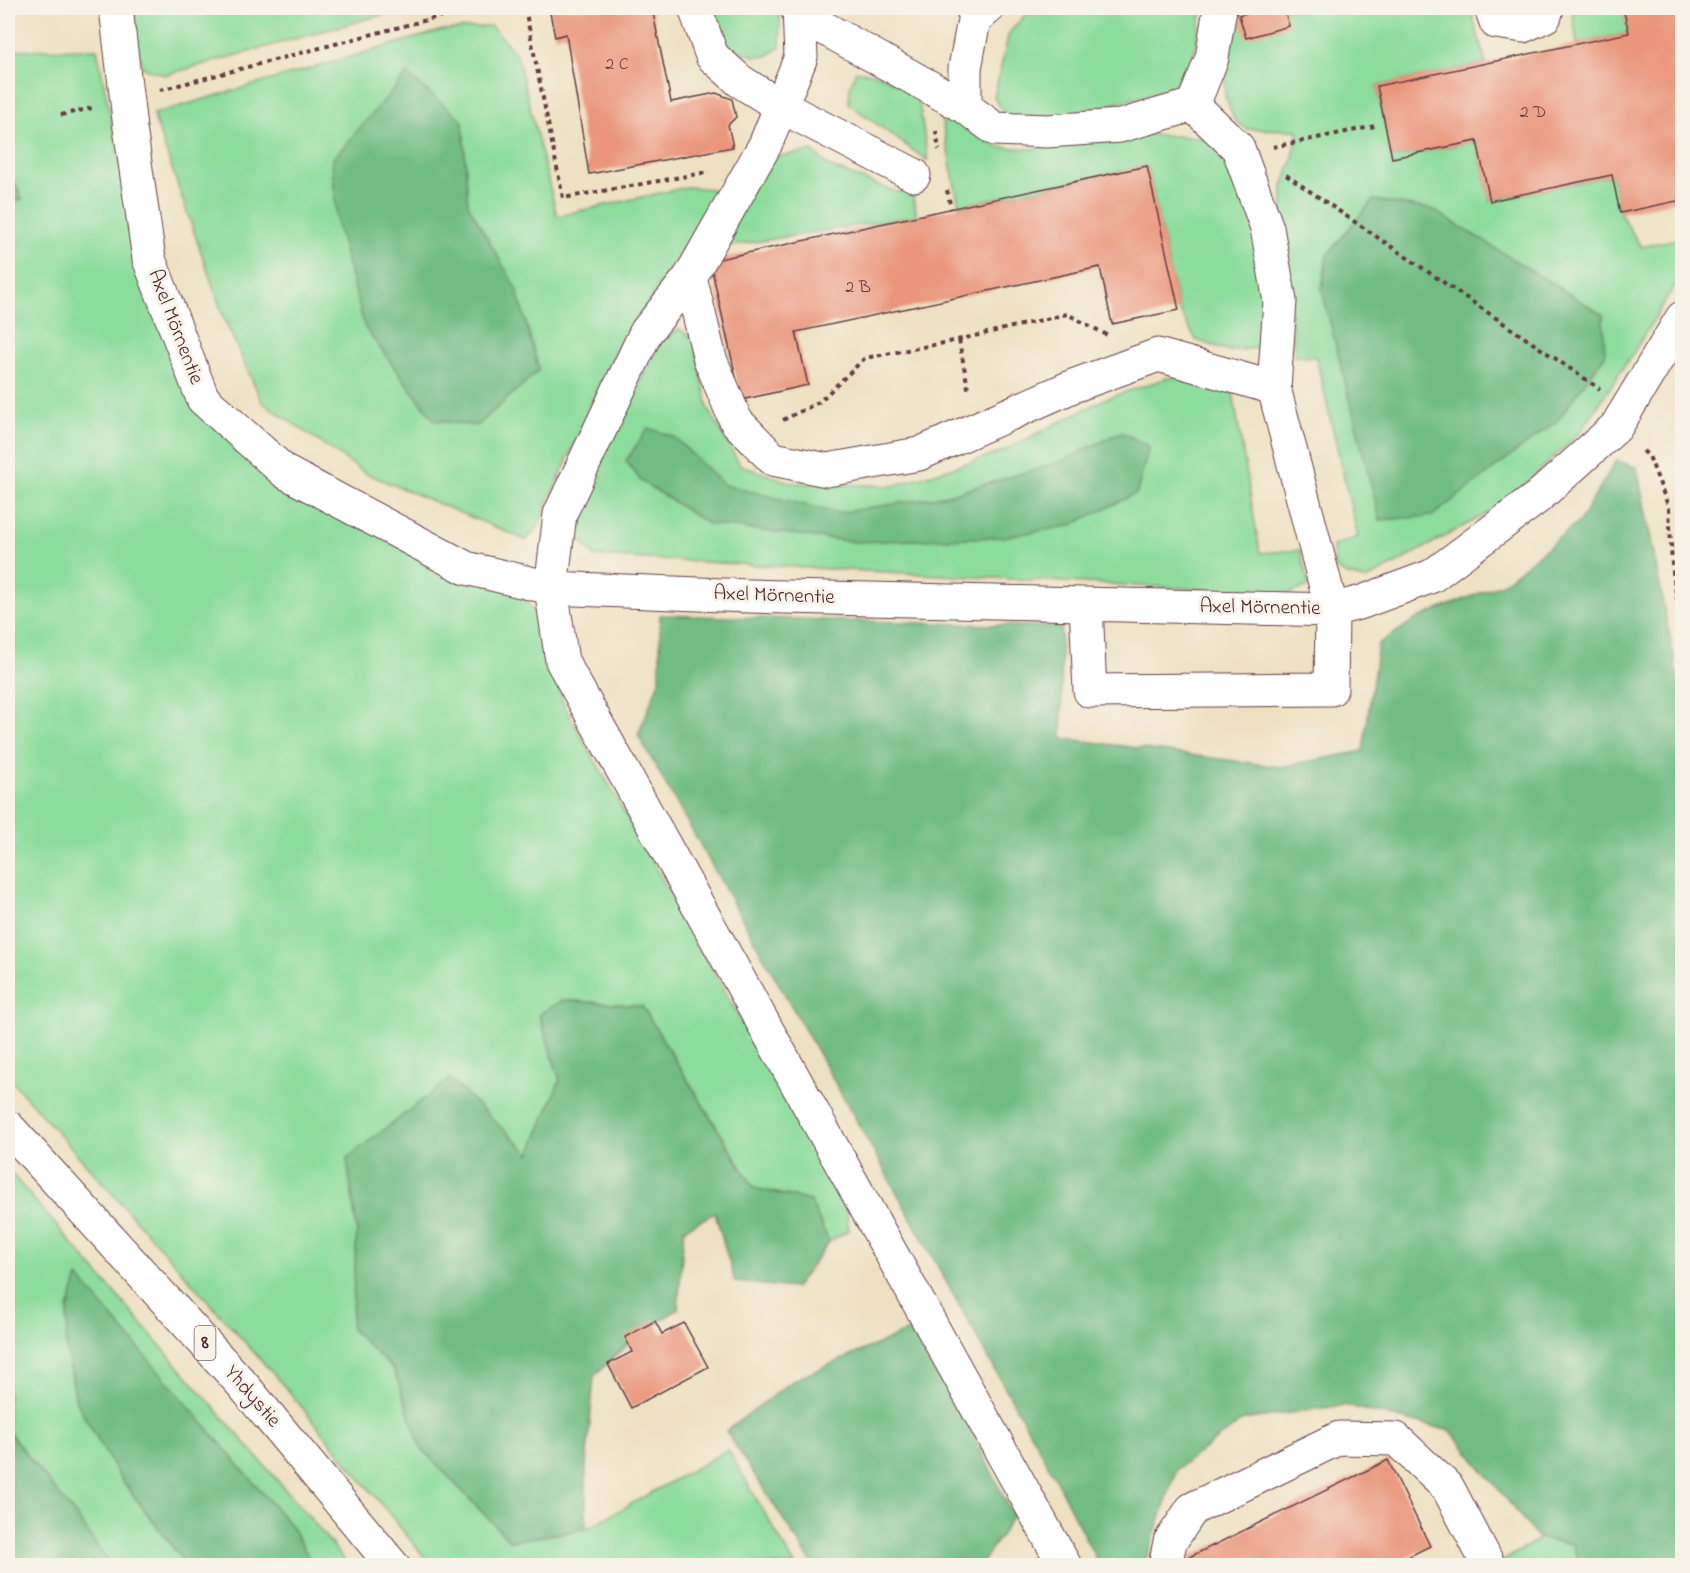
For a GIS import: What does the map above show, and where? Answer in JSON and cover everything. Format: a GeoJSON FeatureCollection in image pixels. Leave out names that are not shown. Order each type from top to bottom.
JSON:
{"type":"FeatureCollection","features":[{"type":"Feature","properties":{"kind":"main road","name":"Axel Mörnentie"},"geometry":{"type":"LineString","coordinates":[[116,8],[149,260],[203,399],[285,472],[466,568],[551,588],[748,596],[1332,610],[1362,602],[1432,576],[1538,497],[1622,417],[1683,318]]}},
{"type":"Feature","properties":{"kind":"main road"},"geometry":{"type":"LineString","coordinates":[[694,8],[712,56],[740,81],[780,106],[914,175]]}},
{"type":"Feature","properties":{"kind":"main road"},"geometry":{"type":"LineString","coordinates":[[965,107],[965,68],[974,20],[988,8]]}},
{"type":"Feature","properties":{"kind":"main road"},"geometry":{"type":"LineString","coordinates":[[1193,105],[1212,58],[1220,8]]}},
{"type":"Feature","properties":{"kind":"main road"},"geometry":{"type":"LineString","coordinates":[[1491,8],[1496,22],[1522,27],[1545,16],[1547,8]]}},
{"type":"Feature","properties":{"kind":"main road"},"geometry":{"type":"LineString","coordinates":[[799,11],[801,57],[765,145],[690,277],[646,332],[560,514],[551,588],[562,660],[1065,1566]]}},
{"type":"Feature","properties":{"kind":"main road"},"geometry":{"type":"LineString","coordinates":[[799,11],[965,107],[995,129],[1047,131],[1120,126],[1193,105]]}},
{"type":"Feature","properties":{"kind":"main road"},"geometry":{"type":"LineString","coordinates":[[1086,605],[1089,691],[1331,689],[1332,610],[1274,388],[1280,301],[1267,228],[1242,150],[1193,105]]}},
{"type":"Feature","properties":{"kind":"main road"},"geometry":{"type":"LineString","coordinates":[[690,277],[710,359],[736,421],[773,459],[827,470],[919,454],[1073,386],[1158,355],[1274,388]]}},
{"type":"Feature","properties":{"kind":"main road","name":"Yhdystie"},"geometry":{"type":"LineString","coordinates":[[8,1128],[242,1384],[393,1566]]}},
{"type":"Feature","properties":{"kind":"main road"},"geometry":{"type":"LineString","coordinates":[[1165,1566],[1170,1542],[1192,1509],[1339,1438],[1396,1439],[1448,1488],[1489,1566]]}},
{"type":"Feature","properties":{"kind":"path"},"geometry":{"type":"LineString","coordinates":[[127,99],[471,8]]}},
{"type":"Feature","properties":{"kind":"path"},"geometry":{"type":"LineString","coordinates":[[525,8],[562,198],[754,164]]}},
{"type":"Feature","properties":{"kind":"path"},"geometry":{"type":"LineString","coordinates":[[1242,150],[1375,126]]}},
{"type":"Feature","properties":{"kind":"path"},"geometry":{"type":"LineString","coordinates":[[1242,150],[1305,186],[1622,417],[1649,456],[1669,508],[1671,566],[1683,634]]}},
{"type":"Feature","properties":{"kind":"path"},"geometry":{"type":"LineString","coordinates":[[751,436],[819,402],[865,358],[959,340],[1067,314],[1120,343],[1158,355]]}},
{"type":"Feature","properties":{"kind":"path"},"geometry":{"type":"LineString","coordinates":[[959,340],[975,429]]}},
{"type":"Feature","properties":{"kind":"green space"},"geometry":{"type":"Polygon","coordinates":[[[135,8],[407,8],[165,75],[143,68],[134,35],[135,8]]]}},
{"type":"Feature","properties":{"kind":"green space"},"geometry":{"type":"Polygon","coordinates":[[[707,8],[780,8],[780,47],[767,56],[755,56],[731,49],[710,20],[707,8]]]}},
{"type":"Feature","properties":{"kind":"green space"},"geometry":{"type":"Polygon","coordinates":[[[1038,8],[1202,8],[1196,45],[1188,72],[1171,89],[1094,109],[1049,117],[1007,118],[994,97],[1009,33],[1028,12],[1038,8]]]}},
{"type":"Feature","properties":{"kind":"green space"},"geometry":{"type":"Polygon","coordinates":[[[1236,8],[1470,8],[1486,63],[1377,86],[1392,158],[1477,141],[1490,201],[1612,175],[1620,213],[1641,247],[1682,238],[1682,274],[1581,431],[1506,503],[1366,580],[1345,574],[1334,567],[1333,546],[1358,537],[1316,357],[1295,356],[1282,228],[1283,187],[1293,158],[1298,130],[1247,129],[1235,121],[1225,95],[1225,30],[1236,8]]]}},
{"type":"Feature","properties":{"kind":"green space"},"geometry":{"type":"Polygon","coordinates":[[[1572,8],[1623,8],[1629,33],[1577,44],[1572,8]]]}},
{"type":"Feature","properties":{"kind":"green space"},"geometry":{"type":"Polygon","coordinates":[[[491,26],[517,55],[557,216],[687,187],[712,189],[717,197],[613,357],[537,528],[526,540],[365,473],[262,402],[224,318],[153,114],[443,30],[491,26]]]}},
{"type":"Feature","properties":{"kind":"green space"},"geometry":{"type":"Polygon","coordinates":[[[97,49],[137,250],[200,410],[518,591],[538,616],[564,705],[845,1205],[849,1230],[829,1242],[810,1201],[754,1188],[642,1006],[539,1014],[560,1080],[530,1154],[347,1158],[357,1232],[351,1329],[394,1370],[421,1448],[510,1541],[586,1529],[728,1450],[795,1565],[431,1565],[292,1395],[8,1077],[8,203],[22,198],[15,183],[8,185],[8,50],[97,49]]]}},
{"type":"Feature","properties":{"kind":"green space"},"geometry":{"type":"Polygon","coordinates":[[[856,71],[879,74],[918,96],[928,161],[849,104],[850,87],[856,71]]]}},
{"type":"Feature","properties":{"kind":"green space"},"geometry":{"type":"Polygon","coordinates":[[[407,74],[463,121],[468,204],[517,290],[539,370],[477,426],[434,420],[365,328],[337,224],[332,160],[407,74]]]}},
{"type":"Feature","properties":{"kind":"green space"},"geometry":{"type":"Polygon","coordinates":[[[941,117],[965,121],[979,136],[997,147],[1033,149],[1140,134],[1208,138],[1237,166],[1258,240],[1267,325],[1256,348],[1229,351],[1196,340],[1179,310],[1147,166],[959,206],[941,117]]]}},
{"type":"Feature","properties":{"kind":"green space"},"geometry":{"type":"Polygon","coordinates":[[[812,151],[830,167],[896,192],[912,192],[917,216],[717,248],[768,158],[812,151]]]}},
{"type":"Feature","properties":{"kind":"green space"},"geometry":{"type":"Polygon","coordinates":[[[15,183],[22,199],[8,203],[8,185],[15,183]]]}},
{"type":"Feature","properties":{"kind":"green space"},"geometry":{"type":"Polygon","coordinates":[[[1373,200],[1432,209],[1603,315],[1605,355],[1558,420],[1432,516],[1380,520],[1322,290],[1327,255],[1373,200]]]}},
{"type":"Feature","properties":{"kind":"green space"},"geometry":{"type":"Polygon","coordinates":[[[679,329],[694,339],[708,408],[740,465],[792,483],[893,486],[999,453],[1105,399],[1167,378],[1205,377],[1233,393],[1260,553],[1300,550],[1309,586],[1288,594],[595,556],[576,536],[576,503],[662,340],[679,329]]]}},
{"type":"Feature","properties":{"kind":"green space"},"geometry":{"type":"Polygon","coordinates":[[[648,428],[674,437],[724,485],[838,513],[948,495],[1060,462],[1121,432],[1149,446],[1137,493],[1069,526],[1003,537],[857,542],[708,524],[641,481],[626,461],[648,428]]]}},
{"type":"Feature","properties":{"kind":"green space"},"geometry":{"type":"Polygon","coordinates":[[[1616,461],[1637,467],[1682,700],[1682,1565],[1581,1565],[1572,1544],[1539,1539],[1451,1431],[1344,1405],[1243,1420],[1177,1469],[1144,1565],[1099,1565],[1052,1472],[638,735],[660,679],[660,615],[1061,627],[1062,738],[1280,767],[1363,751],[1378,644],[1418,618],[1502,584],[1580,521],[1616,461]]]}},
{"type":"Feature","properties":{"kind":"green space"},"geometry":{"type":"Polygon","coordinates":[[[563,1000],[642,1006],[754,1188],[810,1201],[829,1242],[795,1288],[735,1282],[715,1213],[684,1229],[678,1309],[637,1336],[594,1376],[586,1467],[586,1529],[510,1541],[421,1448],[394,1370],[351,1329],[357,1232],[347,1158],[450,1079],[530,1154],[560,1080],[539,1014],[563,1000]]]}},
{"type":"Feature","properties":{"kind":"green space"},"geometry":{"type":"Polygon","coordinates":[[[8,1170],[311,1519],[348,1565],[313,1565],[291,1526],[68,1309],[66,1344],[76,1401],[119,1476],[186,1565],[110,1565],[79,1521],[8,1431],[8,1170]]]}},
{"type":"Feature","properties":{"kind":"green space"},"geometry":{"type":"Polygon","coordinates":[[[78,1277],[291,1526],[313,1565],[186,1565],[119,1476],[76,1401],[66,1344],[68,1309],[78,1277]]]}},
{"type":"Feature","properties":{"kind":"green space"},"geometry":{"type":"Polygon","coordinates":[[[920,1326],[1013,1516],[981,1565],[813,1565],[726,1431],[794,1380],[920,1326]]]}},
{"type":"Feature","properties":{"kind":"green space"},"geometry":{"type":"Polygon","coordinates":[[[8,1431],[80,1521],[110,1565],[8,1565],[8,1431]]]}},
{"type":"Feature","properties":{"kind":"green space"},"geometry":{"type":"Polygon","coordinates":[[[1539,1539],[1572,1544],[1581,1565],[1506,1565],[1503,1561],[1539,1539]]]}},
{"type":"Feature","properties":{"kind":"building"},"geometry":{"type":"Polygon","coordinates":[[[549,8],[652,8],[671,102],[716,93],[732,99],[736,117],[728,125],[733,147],[589,174],[566,34],[555,37],[549,8]]]}},
{"type":"Feature","properties":{"kind":"building"},"geometry":{"type":"Polygon","coordinates":[[[1265,8],[1284,8],[1289,26],[1246,38],[1239,15],[1265,8]]]}},
{"type":"Feature","properties":{"kind":"building"},"geometry":{"type":"Polygon","coordinates":[[[1623,8],[1682,8],[1682,200],[1620,213],[1612,175],[1490,201],[1477,141],[1392,158],[1377,86],[1629,33],[1623,8]]]}},
{"type":"Feature","properties":{"kind":"building"},"geometry":{"type":"Polygon","coordinates":[[[1147,166],[1179,310],[1112,324],[1100,267],[796,332],[808,385],[741,400],[710,261],[1147,166]]]}},
{"type":"Feature","properties":{"kind":"building"},"geometry":{"type":"Polygon","coordinates":[[[655,1321],[662,1334],[684,1323],[708,1367],[631,1408],[608,1364],[632,1352],[625,1337],[655,1321]]]}},
{"type":"Feature","properties":{"kind":"building"},"geometry":{"type":"Polygon","coordinates":[[[1388,1460],[1430,1546],[1390,1566],[1179,1566],[1177,1563],[1388,1460]]]}}]}
